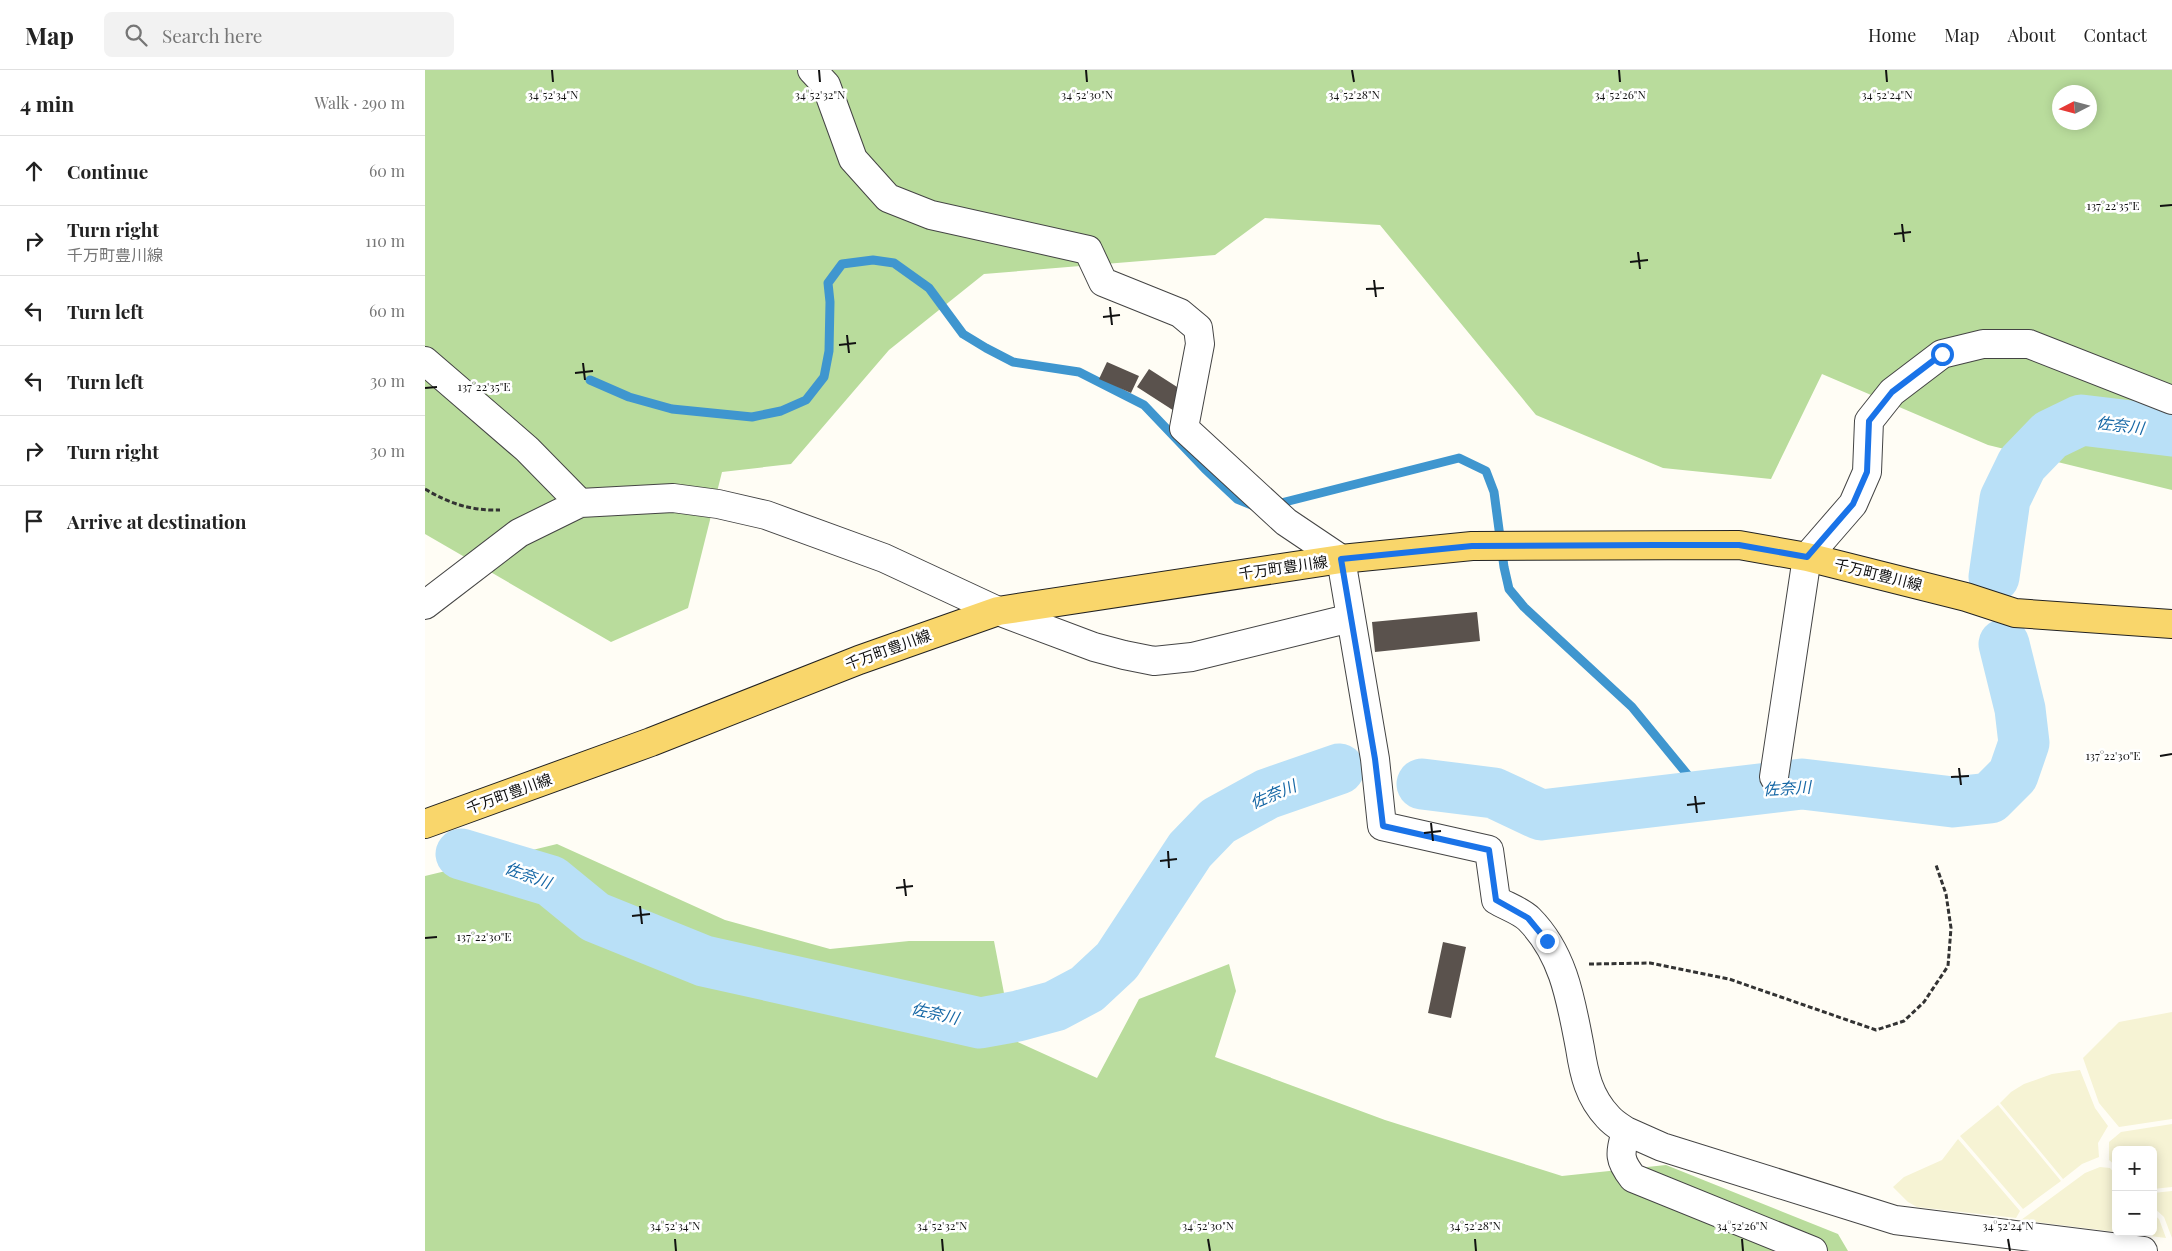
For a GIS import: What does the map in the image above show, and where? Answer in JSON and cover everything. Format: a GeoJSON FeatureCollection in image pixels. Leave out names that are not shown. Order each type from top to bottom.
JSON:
{"type":"FeatureCollection","features":[{"type":"Feature","properties":{"kind":"main road","name":"千万町豊川線"},"geometry":{"type":"LineString","coordinates":[[425,824],[651,742],[859,660],[998,611],[1341,559],[1472,546],[1739,545],[1807,557],[1966,597],[2015,613],[2172,624]]}},
{"type":"Feature","properties":{"kind":"street"},"geometry":{"type":"LineString","coordinates":[[812,70],[826,85],[853,159],[888,198],[931,215],[1088,250],[1103,282],[1180,312],[1198,328],[1200,344],[1184,428],[1286,522],[1341,559],[1375,759],[1383,826],[1489,850],[1496,900],[1528,918],[1547,941],[1561,965],[1569,989],[1583,1073],[1593,1097],[1608,1117],[1626,1131],[1663,1147],[1895,1220],[2143,1251]]}},
{"type":"Feature","properties":{"kind":"street"},"geometry":{"type":"LineString","coordinates":[[1774,777],[1807,557],[1853,504],[1867,472],[1869,421],[1892,392],[1942,354],[1983,344],[2029,344],[2172,400]]}},
{"type":"Feature","properties":{"kind":"street"},"geometry":{"type":"LineString","coordinates":[[425,361],[527,449],[580,503]]}},
{"type":"Feature","properties":{"kind":"street"},"geometry":{"type":"LineString","coordinates":[[425,605],[519,533],[580,503],[673,498],[718,504],[767,515],[884,558],[998,611],[1094,648],[1154,661],[1192,657],[1351,618]]}},
{"type":"Feature","properties":{"kind":"street"},"geometry":{"type":"LineString","coordinates":[[1626,1131],[1620,1154],[1624,1166],[1633,1178],[1813,1251]]}},
{"type":"Feature","properties":{"kind":"path"},"geometry":{"type":"LineString","coordinates":[[425,489],[441,498],[478,510],[506,510]]}},
{"type":"Feature","properties":{"kind":"path"},"geometry":{"type":"LineString","coordinates":[[1561,965],[1650,963],[1729,979],[1876,1030],[1904,1021],[1924,1002],[1948,966],[1951,928],[1947,894],[1936,865]]}},
{"type":"Feature","properties":{"kind":"shaded area"},"geometry":{"type":"Polygon","coordinates":[[[2172,1012],[2172,1119],[2119,1127],[2099,1103],[2083,1058],[2119,1022],[2172,1012]]]}},
{"type":"Feature","properties":{"kind":"shaded area"},"geometry":{"type":"Polygon","coordinates":[[[2080,1070],[2095,1108],[2108,1126],[2098,1143],[2099,1157],[2082,1164],[2063,1179],[2000,1103],[2011,1092],[2024,1084],[2052,1074],[2080,1070]]]}},
{"type":"Feature","properties":{"kind":"shaded area"},"geometry":{"type":"Polygon","coordinates":[[[1998,1105],[2061,1181],[2023,1209],[1960,1136],[1998,1105]]]}},
{"type":"Feature","properties":{"kind":"shaded area"},"geometry":{"type":"Polygon","coordinates":[[[2172,1124],[2172,1187],[2157,1189],[2157,1146],[2112,1146],[2112,1163],[2109,1160],[2109,1142],[2121,1132],[2172,1124]]]}},
{"type":"Feature","properties":{"kind":"shaded area"},"geometry":{"type":"Polygon","coordinates":[[[1958,1139],[2020,1211],[2016,1218],[1917,1207],[1908,1202],[1893,1187],[1904,1177],[1942,1160],[1958,1139]]]}},
{"type":"Feature","properties":{"kind":"shaded area"},"geometry":{"type":"Polygon","coordinates":[[[2100,1167],[2110,1168],[2112,1170],[2112,1231],[2021,1220],[2085,1173],[2100,1167]]]}},
{"type":"Feature","properties":{"kind":"shaded area"},"geometry":{"type":"Polygon","coordinates":[[[2172,1191],[2172,1238],[2164,1217],[2157,1211],[2157,1193],[2172,1191]]]}},
{"type":"Feature","properties":{"kind":"shaded area"},"geometry":{"type":"Polygon","coordinates":[[[2157,1217],[2159,1219],[2166,1238],[2150,1236],[2157,1236],[2157,1217]]]}},
{"type":"Feature","properties":{"kind":"green space"},"geometry":{"type":"Polygon","coordinates":[[[425,70],[2172,70],[2172,490],[1988,445],[1822,374],[1771,479],[1663,468],[1536,415],[1380,225],[1265,218],[1215,255],[984,274],[889,350],[791,464],[722,472],[688,608],[611,642],[425,534],[425,70]]]}},
{"type":"Feature","properties":{"kind":"green space"},"geometry":{"type":"Polygon","coordinates":[[[557,844],[725,920],[830,949],[909,941],[994,941],[1013,1040],[1097,1078],[1139,999],[1229,964],[1236,991],[1215,1057],[1385,1120],[1562,1176],[1666,1165],[1838,1234],[1848,1251],[425,1251],[425,876],[557,844]]]}},
{"type":"Feature","properties":{"kind":"building"},"geometry":{"type":"Polygon","coordinates":[[[1107,362],[1139,376],[1131,393],[1099,379],[1107,362]]]}},
{"type":"Feature","properties":{"kind":"building"},"geometry":{"type":"Polygon","coordinates":[[[1149,369],[1188,394],[1182,416],[1137,387],[1149,369]]]}},
{"type":"Feature","properties":{"kind":"building"},"geometry":{"type":"Polygon","coordinates":[[[1477,612],[1480,641],[1375,652],[1372,622],[1477,612]]]}},
{"type":"Feature","properties":{"kind":"building"},"geometry":{"type":"Polygon","coordinates":[[[1443,942],[1466,947],[1451,1018],[1428,1013],[1443,942]]]}},
{"type":"Feature","properties":{"kind":"waterway"},"geometry":{"type":"LineString","coordinates":[[590,380],[629,397],[672,409],[752,417],[781,411],[806,400],[824,377],[829,351],[830,302],[828,283],[842,264],[873,260],[894,263],[929,288],[963,334],[986,348],[1013,362],[1079,372],[1144,405],[1205,469],[1237,499],[1254,506]]}},
{"type":"Feature","properties":{"kind":"waterway","name":"佐奈川"},"geometry":{"type":"LineString","coordinates":[[1994,577],[2005,499],[2022,464],[2050,435],[2081,420],[2172,431]]}},
{"type":"Feature","properties":{"kind":"waterway"},"geometry":{"type":"LineString","coordinates":[[1273,505],[1459,458],[1486,471],[1494,492],[1504,567],[1509,589],[1524,607],[1632,707],[1705,796]]}},
{"type":"Feature","properties":{"kind":"waterway","name":"佐奈川"},"geometry":{"type":"LineString","coordinates":[[1422,784],[1494,793],[1541,815],[1802,784],[1953,802],[1990,798],[2013,775],[2024,743],[2020,709],[2004,644]]}},
{"type":"Feature","properties":{"kind":"waterway","name":"佐奈川"},"geometry":{"type":"LineString","coordinates":[[461,854],[551,881],[595,917],[704,961],[980,1023],[1018,1016],[1055,1006],[1087,989],[1117,961],[1190,850],[1218,821],[1267,794],[1339,769]]}},
{"type":"Feature","properties":{"kind":"route"},"geometry":{"type":"LineString","coordinates":[[1547,941],[1528,918],[1496,900],[1489,850],[1383,826],[1375,759],[1341,559],[1472,546],[1655,545],[1739,545],[1807,557],[1853,504],[1867,472],[1869,421],[1892,392],[1942,354]]}}]}
